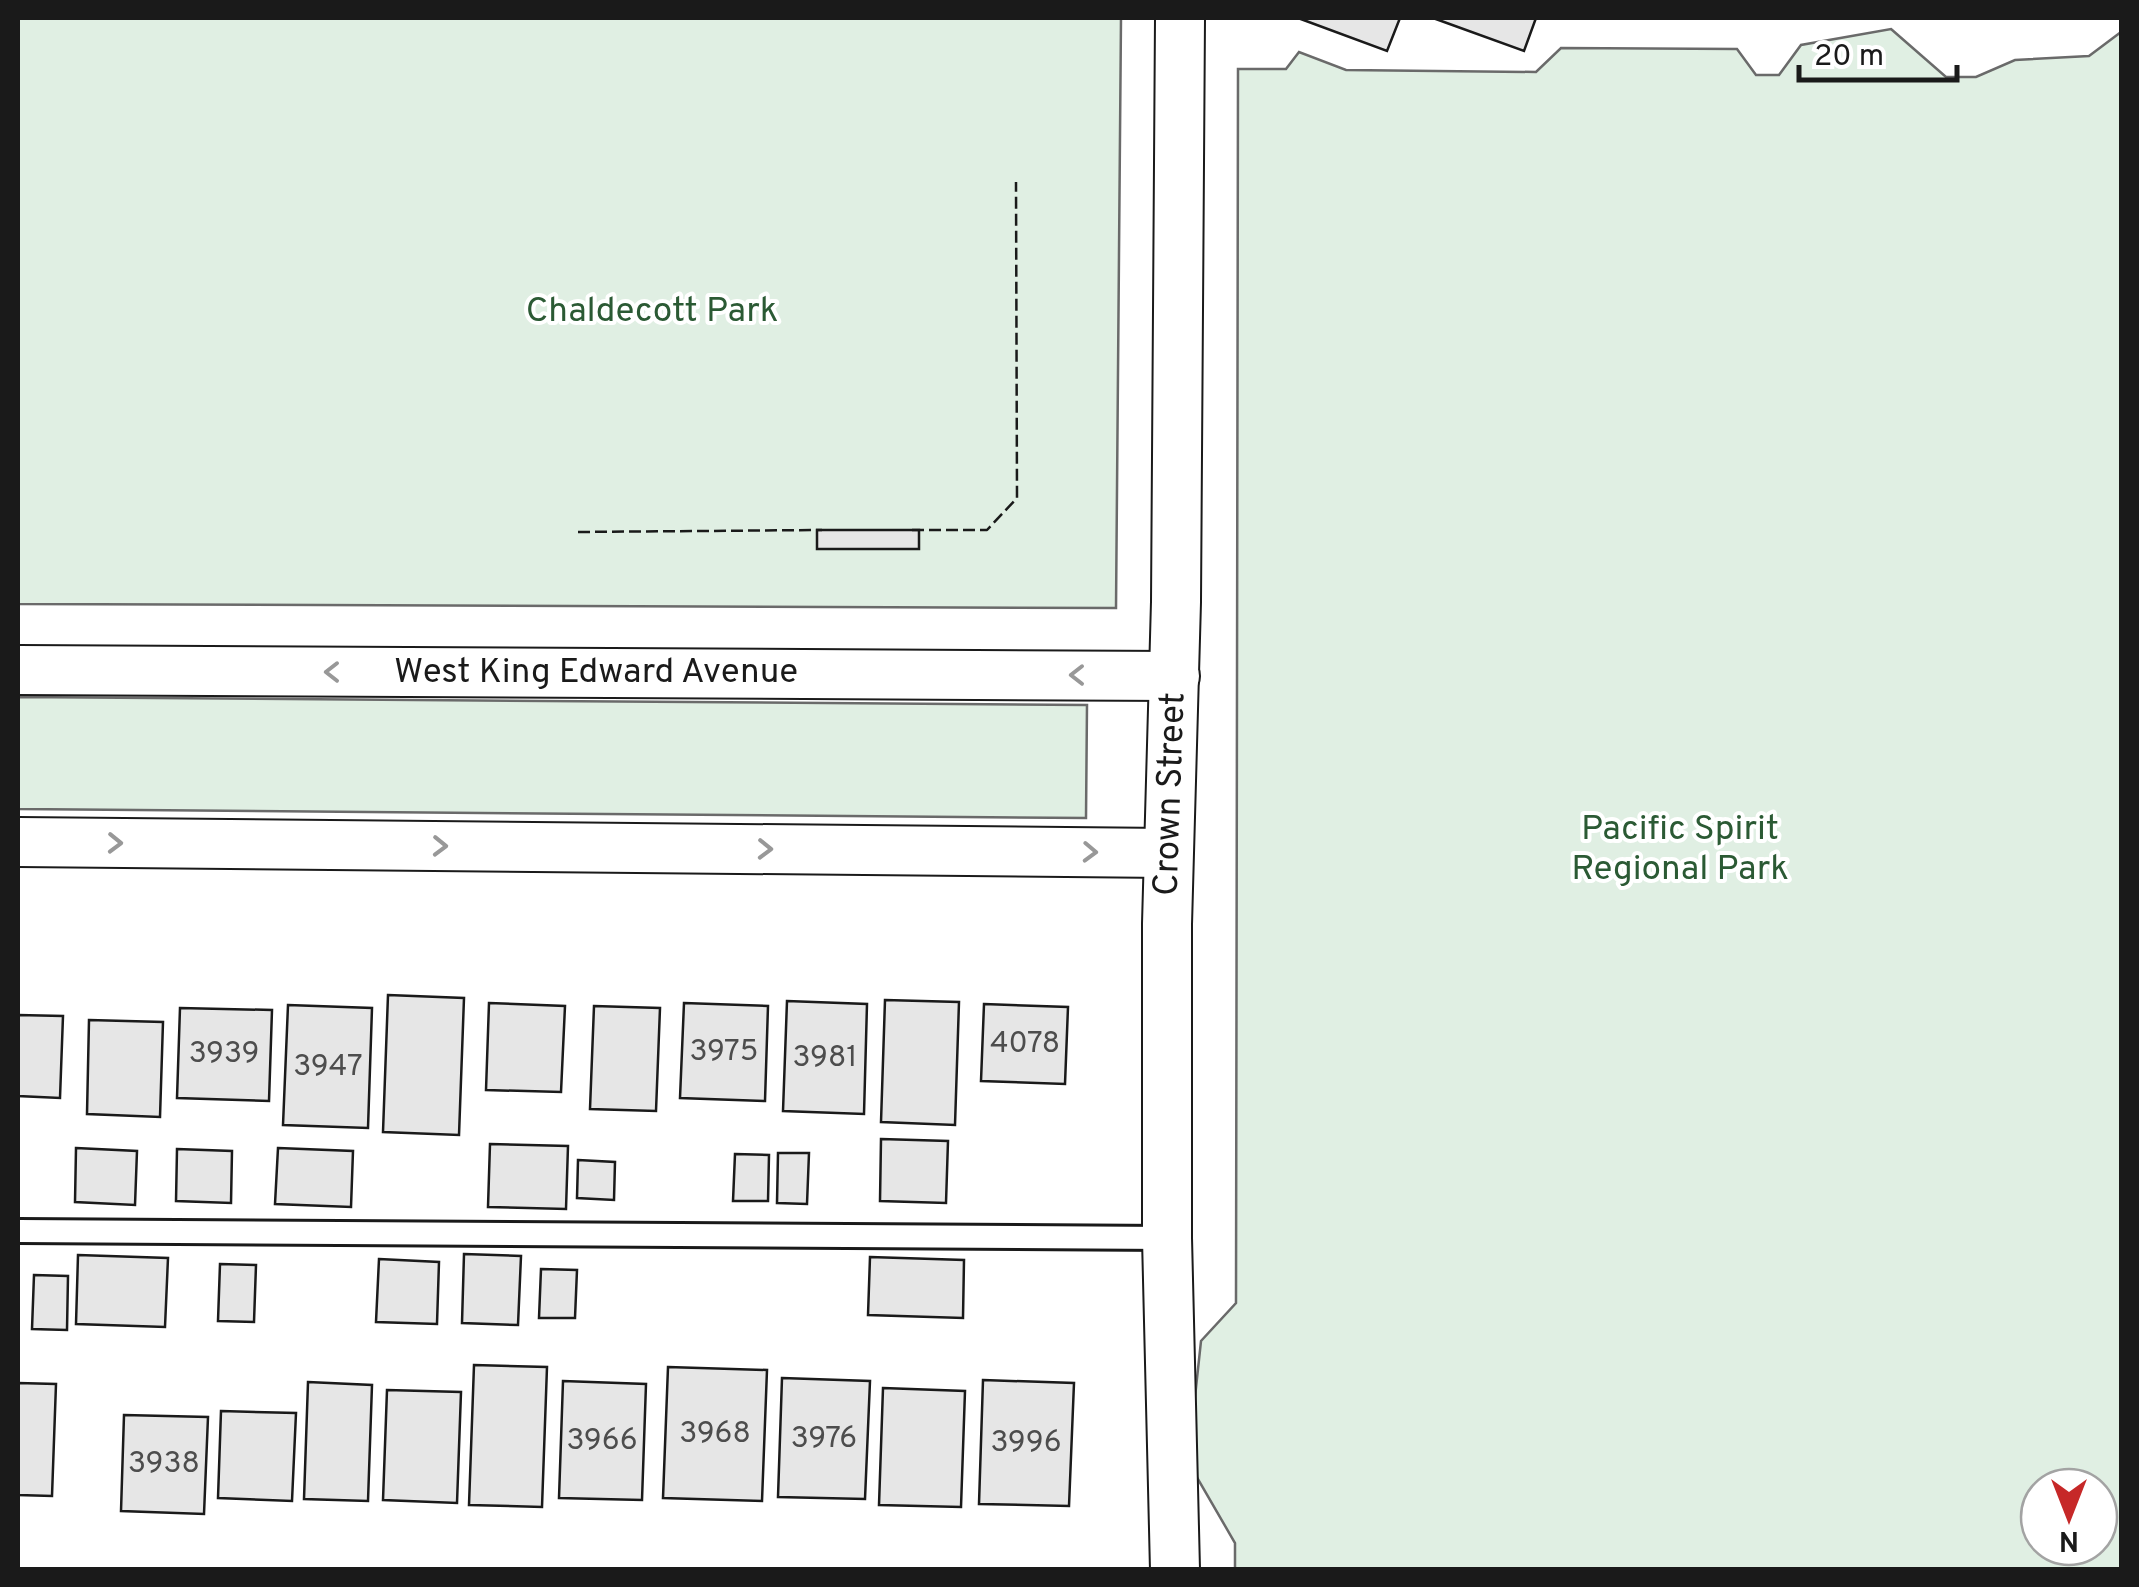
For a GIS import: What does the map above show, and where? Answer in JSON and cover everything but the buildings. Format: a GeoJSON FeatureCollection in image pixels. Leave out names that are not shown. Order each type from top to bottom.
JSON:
{"type":"FeatureCollection","features":[{"type":"Feature","properties":{"kind":"street","name":"Crown Street"},"geometry":{"type":"LineString","coordinates":[[1175,1570],[1167,1238],[1168,853],[1175,676],[1180,18]]}},
{"type":"Feature","properties":{"kind":"street","name":"West King Edward Avenue"},"geometry":{"type":"LineString","coordinates":[[18,670],[1175,676]]}},
{"type":"Feature","properties":{"kind":"street"},"geometry":{"type":"LineString","coordinates":[[18,842],[1168,853]]}},
{"type":"Feature","properties":{"kind":"lane"},"geometry":{"type":"LineString","coordinates":[[18,1231],[1167,1238]]}},
{"type":"Feature","properties":{"kind":"green space","name":"Chaldecott Park"},"geometry":{"type":"Polygon","coordinates":[[[18,18],[1121,18],[1116,608],[18,604],[18,18]]]}},
{"type":"Feature","properties":{"kind":"green space","name":"Pacific Spirit Regional Park"},"geometry":{"type":"Polygon","coordinates":[[[1891,29],[1946,77],[1976,77],[2015,60],[2089,56],[2121,32],[2121,1569],[1235,1569],[1235,1543],[1188,1462],[1201,1341],[1236,1303],[1238,69],[1286,69],[1299,52],[1346,70],[1536,72],[1561,48],[1737,49],[1756,75],[1779,75],[1801,45],[1891,29]]]}},
{"type":"Feature","properties":{"kind":"green space"},"geometry":{"type":"Polygon","coordinates":[[[18,697],[1087,705],[1086,818],[18,809],[18,697]]]}},
{"type":"Feature","properties":{"kind":"fence"},"geometry":{"type":"LineString","coordinates":[[912,530],[987,530],[1017,498],[1016,182]]}},
{"type":"Feature","properties":{"kind":"fence"},"geometry":{"type":"LineString","coordinates":[[578,532],[822,530]]}}]}
